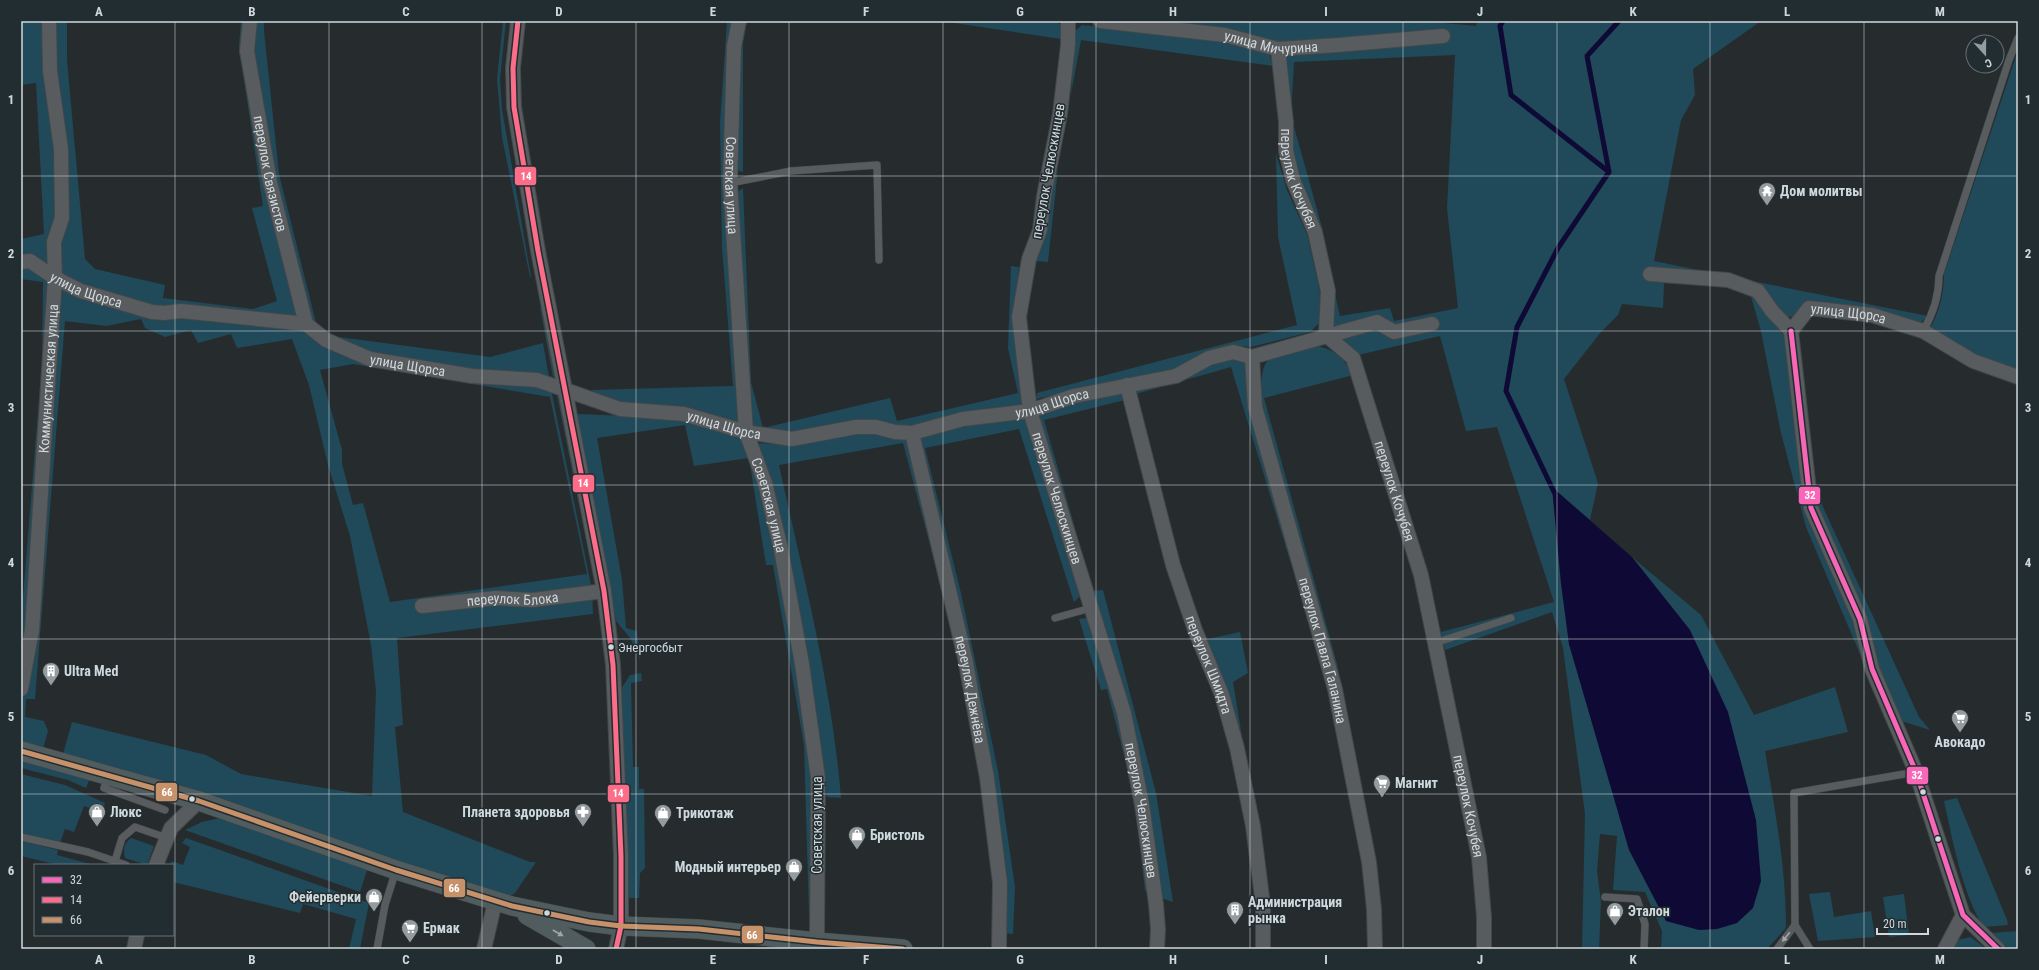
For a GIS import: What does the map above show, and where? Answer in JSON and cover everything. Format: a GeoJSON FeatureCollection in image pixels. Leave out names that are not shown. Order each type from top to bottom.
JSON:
{"type":"FeatureCollection","features":[{"type":"Feature","properties":{"kind":"main road"},"geometry":{"type":"LineString","coordinates":[[21,751],[199,800],[396,870],[504,904],[589,922],[621,926],[699,929],[817,942],[903,949]]}},
{"type":"Feature","properties":{"kind":"main road"},"geometry":{"type":"LineString","coordinates":[[504,904],[586,949]]}},
{"type":"Feature","properties":{"kind":"street","name":"Коммунистическая улица"},"geometry":{"type":"LineString","coordinates":[[21,689],[32,630],[55,278],[54,242],[62,218],[61,149],[50,71],[49,21]]}},
{"type":"Feature","properties":{"kind":"street","name":"переулок Связистов"},"geometry":{"type":"LineString","coordinates":[[250,21],[247,51],[270,182],[306,324]]}},
{"type":"Feature","properties":{"kind":"street"},"geometry":{"type":"LineString","coordinates":[[518,21],[513,68],[514,107],[564,390],[604,591],[613,665],[621,856],[621,926],[616,949]]}},
{"type":"Feature","properties":{"kind":"street","name":"Советская улица"},"geometry":{"type":"LineString","coordinates":[[739,21],[734,46],[730,183],[746,432],[765,483],[781,549],[802,664],[818,778],[817,942]]}},
{"type":"Feature","properties":{"kind":"street","name":"переулок Челюскинцев"},"geometry":{"type":"LineString","coordinates":[[1068,21],[1068,45],[1060,114],[1044,196],[1040,230],[1029,260],[1019,317],[1030,411],[1124,713],[1142,804],[1156,904],[1158,929],[1157,949]]}},
{"type":"Feature","properties":{"kind":"street","name":"улица Мичурина"},"geometry":{"type":"LineString","coordinates":[[1100,21],[1225,35],[1278,49],[1443,36]]}},
{"type":"Feature","properties":{"kind":"street","name":"переулок Кочубея"},"geometry":{"type":"LineString","coordinates":[[1278,49],[1286,122],[1286,151],[1293,180],[1315,232],[1328,291],[1326,335],[1353,358],[1421,575],[1480,857],[1484,917],[1484,949]]}},
{"type":"Feature","properties":{"kind":"street","name":"улица Щорса"},"geometry":{"type":"LineString","coordinates":[[21,262],[30,261],[55,278],[81,291],[152,312],[164,313],[181,311],[306,324],[326,340],[370,359],[472,376],[537,380],[620,408],[684,414],[746,432],[792,439],[856,428],[876,427],[895,432],[912,433],[963,419],[1030,411],[1074,396],[1176,376],[1209,358],[1233,352],[1252,357]]}},
{"type":"Feature","properties":{"kind":"street"},"geometry":{"type":"LineString","coordinates":[[1650,274],[1728,280],[1758,291],[1772,310],[1791,331],[1812,508],[1860,619],[1872,669],[1916,772],[1963,915],[1998,949]]}},
{"type":"Feature","properties":{"kind":"street","name":"улица Щорса"},"geometry":{"type":"LineString","coordinates":[[1791,331],[1809,308],[1872,315],[1923,331],[1973,361],[2018,377]]}},
{"type":"Feature","properties":{"kind":"street"},"geometry":{"type":"LineString","coordinates":[[1252,357],[1326,335],[1377,322],[1394,332],[1432,324]]}},
{"type":"Feature","properties":{"kind":"street","name":"переулок Павла Галанина"},"geometry":{"type":"LineString","coordinates":[[1252,357],[1255,407],[1335,689],[1369,862],[1374,909],[1375,949]]}},
{"type":"Feature","properties":{"kind":"street","name":"переулок Шмидта"},"geometry":{"type":"LineString","coordinates":[[1127,385],[1173,565],[1195,630],[1222,695],[1237,748],[1255,842],[1263,905],[1263,949]]}},
{"type":"Feature","properties":{"kind":"street","name":"переулок Дежнёва"},"geometry":{"type":"LineString","coordinates":[[912,433],[965,658],[987,778],[1000,883],[999,949]]}},
{"type":"Feature","properties":{"kind":"street","name":"переулок Блока"},"geometry":{"type":"LineString","coordinates":[[422,606],[496,598],[533,600],[604,591]]}},
{"type":"Feature","properties":{"kind":"street"},"geometry":{"type":"LineString","coordinates":[[156,864],[171,828],[199,800]]}},
{"type":"Feature","properties":{"kind":"street"},"geometry":{"type":"LineString","coordinates":[[484,949],[504,904]]}},
{"type":"Feature","properties":{"kind":"street"},"geometry":{"type":"LineString","coordinates":[[1945,949],[1963,915]]}},
{"type":"Feature","properties":{"kind":"street"},"geometry":{"type":"LineString","coordinates":[[134,949],[137,936]]}},
{"type":"Feature","properties":{"kind":"lane"},"geometry":{"type":"LineString","coordinates":[[1923,331],[1930,319],[1939,290],[1939,276],[2008,60],[2018,38]]}},
{"type":"Feature","properties":{"kind":"lane"},"geometry":{"type":"LineString","coordinates":[[730,183],[791,171],[877,166],[879,260]]}},
{"type":"Feature","properties":{"kind":"lane"},"geometry":{"type":"LineString","coordinates":[[1055,618],[1091,608]]}},
{"type":"Feature","properties":{"kind":"lane"},"geometry":{"type":"LineString","coordinates":[[1435,643],[1511,618]]}},
{"type":"Feature","properties":{"kind":"lane"},"geometry":{"type":"LineString","coordinates":[[1810,949],[1795,925],[1794,793],[1916,772]]}},
{"type":"Feature","properties":{"kind":"lane"},"geometry":{"type":"LineString","coordinates":[[109,775],[104,788],[165,810]]}},
{"type":"Feature","properties":{"kind":"lane"},"geometry":{"type":"LineString","coordinates":[[114,861],[122,838],[135,827],[167,838]]}},
{"type":"Feature","properties":{"kind":"lane"},"geometry":{"type":"LineString","coordinates":[[21,837],[88,852],[123,864]]}},
{"type":"Feature","properties":{"kind":"lane"},"geometry":{"type":"LineString","coordinates":[[377,949],[385,905],[396,870]]}},
{"type":"Feature","properties":{"kind":"lane"},"geometry":{"type":"LineString","coordinates":[[1605,897],[1637,899],[1645,924],[1644,949]]}},
{"type":"Feature","properties":{"kind":"lane"},"geometry":{"type":"LineString","coordinates":[[1776,949],[1795,925]]}},
{"type":"Feature","properties":{"kind":"shaded area"},"geometry":{"type":"Polygon","coordinates":[[[21,21],[44,21],[57,148],[57,216],[50,269],[21,257],[21,239],[44,234],[36,83],[21,85],[21,21]]]}},
{"type":"Feature","properties":{"kind":"shaded area"},"geometry":{"type":"Polygon","coordinates":[[[53,21],[67,21],[67,60],[85,259],[95,269],[165,285],[163,298],[253,309],[277,301],[252,208],[263,206],[239,46],[241,21],[248,21],[301,320],[176,310],[146,305],[116,298],[86,288],[58,275],[53,21]]]}},
{"type":"Feature","properties":{"kind":"shaded area"},"geometry":{"type":"Polygon","coordinates":[[[254,21],[264,21],[279,174],[316,323],[331,336],[490,357],[543,343],[549,377],[538,375],[472,373],[435,368],[371,356],[328,338],[307,322],[273,180],[251,52],[254,21]]]}},
{"type":"Feature","properties":{"kind":"shaded area"},"geometry":{"type":"Polygon","coordinates":[[[503,21],[506,21],[500,79],[502,109],[531,277],[502,137],[497,79],[503,21]]]}},
{"type":"Feature","properties":{"kind":"shaded area"},"geometry":{"type":"Polygon","coordinates":[[[727,21],[735,21],[739,425],[618,404],[599,397],[591,390],[733,386],[722,247],[720,123],[727,21]]]}},
{"type":"Feature","properties":{"kind":"shaded area"},"geometry":{"type":"Polygon","coordinates":[[[744,21],[747,21],[743,43],[743,172],[737,170],[740,46],[744,21]]]}},
{"type":"Feature","properties":{"kind":"shaded area"},"geometry":{"type":"Polygon","coordinates":[[[941,21],[1057,21],[1062,28],[1061,39],[941,21]]]}},
{"type":"Feature","properties":{"kind":"shaded area"},"geometry":{"type":"Polygon","coordinates":[[[1158,21],[1423,21],[1476,26],[1477,21],[1761,21],[1693,69],[1695,95],[1681,120],[1654,261],[1723,275],[1730,286],[1664,283],[1663,308],[1622,304],[1618,315],[1601,332],[1564,379],[1598,483],[1590,520],[1552,488],[1569,644],[1605,767],[1690,630],[1632,557],[1701,615],[1754,715],[1835,687],[1848,732],[1765,751],[1782,861],[1786,905],[1786,928],[1767,949],[1661,949],[1662,931],[1645,892],[1613,890],[1617,836],[1600,834],[1597,871],[1601,902],[1599,949],[1582,949],[1585,814],[1563,648],[1552,612],[1445,650],[1441,632],[1554,602],[1497,427],[1466,431],[1440,336],[1358,355],[1337,338],[1376,329],[1391,338],[1437,328],[1394,326],[1379,318],[1332,326],[1335,294],[1340,316],[1390,308],[1394,321],[1458,308],[1447,208],[1455,55],[1294,62],[1291,116],[1323,231],[1298,179],[1291,148],[1286,56],[1446,42],[1277,41],[1224,28],[1158,21]]]}},
{"type":"Feature","properties":{"kind":"shaded area"},"geometry":{"type":"Polygon","coordinates":[[[1082,25],[1223,40],[1269,54],[1274,66],[1081,40],[1071,94],[1075,31],[1082,25]]]}},
{"type":"Feature","properties":{"kind":"shaded area"},"geometry":{"type":"Polygon","coordinates":[[[2018,50],[2018,373],[1975,357],[1929,330],[1933,324],[1942,296],[1944,274],[2018,50]]]}},
{"type":"Feature","properties":{"kind":"shaded area"},"geometry":{"type":"Polygon","coordinates":[[[1276,154],[1287,190],[1307,234],[1320,292],[1319,323],[1310,332],[1251,347],[1231,345],[1202,356],[1174,371],[1130,378],[1036,399],[1037,393],[1297,325],[1278,237],[1276,154]]]}},
{"type":"Feature","properties":{"kind":"shaded area"},"geometry":{"type":"Polygon","coordinates":[[[1058,169],[1048,262],[1035,261],[1048,198],[1058,169]]]}},
{"type":"Feature","properties":{"kind":"shaded area"},"geometry":{"type":"Polygon","coordinates":[[[743,188],[751,382],[763,428],[890,398],[897,421],[1018,393],[1008,348],[1011,266],[1019,267],[1015,314],[1024,407],[920,427],[791,433],[749,426],[737,192],[743,188]]]}},
{"type":"Feature","properties":{"kind":"shaded area"},"geometry":{"type":"Polygon","coordinates":[[[31,265],[52,281],[27,626],[21,658],[21,622],[42,362],[43,282],[21,279],[21,266],[31,265]]]}},
{"type":"Feature","properties":{"kind":"shaded area"},"geometry":{"type":"Polygon","coordinates":[[[1747,280],[1928,316],[1919,324],[1873,310],[1787,317],[1747,280]]]}},
{"type":"Feature","properties":{"kind":"shaded area"},"geometry":{"type":"Polygon","coordinates":[[[62,291],[67,291],[181,315],[305,328],[324,343],[551,389],[592,590],[593,614],[397,638],[403,725],[395,727],[403,812],[530,862],[536,862],[515,893],[510,896],[494,893],[63,754],[72,722],[206,755],[241,774],[372,796],[376,691],[371,645],[350,536],[328,465],[309,385],[292,339],[237,348],[231,334],[198,343],[191,330],[165,337],[145,328],[141,319],[106,326],[65,321],[35,699],[26,699],[25,717],[44,721],[48,731],[43,749],[21,743],[21,700],[35,631],[58,295],[62,291]],[[353,364],[320,370],[342,450],[342,464],[353,505],[363,503],[390,602],[587,574],[550,397],[353,364]]]}},
{"type":"Feature","properties":{"kind":"shaded area"},"geometry":{"type":"Polygon","coordinates":[[[1750,293],[1784,336],[1806,511],[1854,621],[1868,673],[1806,527],[1781,433],[1761,331],[1750,293]]]}},
{"type":"Feature","properties":{"kind":"shaded area"},"geometry":{"type":"Polygon","coordinates":[[[540,307],[544,309],[555,375],[553,377],[540,307]]]}},
{"type":"Feature","properties":{"kind":"shaded area"},"geometry":{"type":"Polygon","coordinates":[[[1313,345],[1337,354],[1353,375],[1264,398],[1337,664],[1345,704],[1261,406],[1262,376],[1264,366],[1268,360],[1284,352],[1313,345]]]}},
{"type":"Feature","properties":{"kind":"shaded area"},"geometry":{"type":"Polygon","coordinates":[[[1233,356],[1248,361],[1317,649],[1231,367],[1136,394],[1131,388],[1233,356]]]}},
{"type":"Feature","properties":{"kind":"shaded area"},"geometry":{"type":"Polygon","coordinates":[[[556,390],[559,392],[598,588],[596,589],[556,390]]]}},
{"type":"Feature","properties":{"kind":"shaded area"},"geometry":{"type":"Polygon","coordinates":[[[1123,391],[1125,400],[1044,420],[1093,591],[1103,590],[1156,793],[1173,902],[1161,898],[1148,800],[1037,413],[1077,399],[1123,391]]]}},
{"type":"Feature","properties":{"kind":"shaded area"},"geometry":{"type":"Polygon","coordinates":[[[577,414],[683,418],[741,436],[760,483],[776,549],[814,776],[813,916],[809,915],[804,745],[773,565],[766,565],[749,458],[694,466],[685,425],[597,438],[622,580],[626,628],[637,631],[640,660],[631,639],[616,621],[577,414]]]}},
{"type":"Feature","properties":{"kind":"shaded area"},"geometry":{"type":"Polygon","coordinates":[[[1026,417],[1080,596],[1074,602],[1019,429],[925,448],[961,593],[998,771],[1015,887],[1013,934],[1003,933],[1005,880],[916,438],[966,423],[1026,417]]]}},
{"type":"Feature","properties":{"kind":"shaded area"},"geometry":{"type":"Polygon","coordinates":[[[856,433],[876,433],[907,437],[958,651],[903,443],[779,465],[824,672],[837,756],[841,798],[827,797],[789,552],[771,481],[756,443],[792,445],[856,433]]]}},
{"type":"Feature","properties":{"kind":"shaded area"},"geometry":{"type":"Polygon","coordinates":[[[1809,445],[1818,496],[1919,717],[1930,730],[1901,721],[1876,669],[1817,508],[1809,445]]]}},
{"type":"Feature","properties":{"kind":"shaded area"},"geometry":{"type":"Polygon","coordinates":[[[1552,487],[1632,557],[1690,630],[1728,712],[1756,820],[1761,881],[1753,908],[1737,923],[1717,929],[1699,930],[1666,921],[1629,850],[1569,644],[1561,584],[1552,487]]]}},
{"type":"Feature","properties":{"kind":"shaded area"},"geometry":{"type":"Polygon","coordinates":[[[1087,618],[1118,715],[1137,802],[1149,892],[1145,891],[1137,823],[1126,763],[1107,689],[1101,690],[1079,619],[1087,618]]]}},
{"type":"Feature","properties":{"kind":"shaded area"},"geometry":{"type":"Polygon","coordinates":[[[1240,632],[1248,673],[1233,682],[1246,761],[1203,640],[1240,632]]]}},
{"type":"Feature","properties":{"kind":"shaded area"},"geometry":{"type":"Polygon","coordinates":[[[641,673],[642,681],[631,683],[633,767],[639,767],[639,789],[644,789],[645,868],[640,873],[639,898],[628,898],[628,853],[621,689],[630,675],[641,673]]]}},
{"type":"Feature","properties":{"kind":"shaded area"},"geometry":{"type":"Polygon","coordinates":[[[21,758],[91,776],[86,788],[68,780],[21,768],[21,758]]]}},
{"type":"Feature","properties":{"kind":"shaded area"},"geometry":{"type":"Polygon","coordinates":[[[21,774],[65,785],[105,803],[102,812],[84,806],[74,832],[65,829],[60,843],[21,833],[21,774]]]}},
{"type":"Feature","properties":{"kind":"shaded area"},"geometry":{"type":"Polygon","coordinates":[[[1957,798],[2008,925],[1984,927],[1970,900],[1959,867],[1944,801],[1957,798]]]}},
{"type":"Feature","properties":{"kind":"shaded area"},"geometry":{"type":"Polygon","coordinates":[[[220,818],[367,870],[360,892],[185,830],[202,822],[220,818]]]}},
{"type":"Feature","properties":{"kind":"shaded area"},"geometry":{"type":"Polygon","coordinates":[[[131,838],[154,846],[147,864],[125,858],[124,852],[127,842],[131,838]]]}},
{"type":"Feature","properties":{"kind":"shaded area"},"geometry":{"type":"Polygon","coordinates":[[[186,838],[369,903],[360,949],[349,949],[356,919],[303,904],[300,913],[174,882],[174,864],[170,864],[172,861],[183,865],[190,847],[182,843],[186,838]]]}},
{"type":"Feature","properties":{"kind":"shaded area"},"geometry":{"type":"Polygon","coordinates":[[[21,841],[58,850],[57,855],[90,864],[55,864],[21,856],[21,841]]]}},
{"type":"Feature","properties":{"kind":"shaded area"},"geometry":{"type":"Polygon","coordinates":[[[1830,892],[1834,917],[1871,911],[1875,937],[1818,941],[1809,894],[1830,892]]]}},
{"type":"Feature","properties":{"kind":"shaded area"},"geometry":{"type":"Polygon","coordinates":[[[1904,894],[1909,935],[1889,937],[1883,897],[1904,894]]]}},
{"type":"Feature","properties":{"kind":"shaded area"},"geometry":{"type":"Polygon","coordinates":[[[2018,931],[2018,949],[2009,949],[1990,933],[2018,931]]]}},
{"type":"Feature","properties":{"kind":"shaded area"},"geometry":{"type":"Polygon","coordinates":[[[1971,937],[1986,949],[1954,949],[1957,940],[1971,937]]]}},
{"type":"Feature","properties":{"kind":"waterway"},"geometry":{"type":"LineString","coordinates":[[1503,21],[1500,26],[1511,95],[1609,172],[1558,248],[1517,327],[1506,391],[1554,492]]}},
{"type":"Feature","properties":{"kind":"waterway"},"geometry":{"type":"LineString","coordinates":[[1609,172],[1587,56],[1619,21]]}},
{"type":"Feature","properties":{"kind":"transit line","name":"14"},"geometry":{"type":"LineString","coordinates":[[518,21],[513,68],[514,107],[538,251],[604,591],[613,665],[621,856],[621,926],[616,949]]}},
{"type":"Feature","properties":{"kind":"transit line","name":"32"},"geometry":{"type":"LineString","coordinates":[[1791,331],[1811,508],[1860,619],[1872,669],[1916,772],[1963,915],[1998,949]]}},
{"type":"Feature","properties":{"kind":"transit line","name":"66"},"geometry":{"type":"LineString","coordinates":[[21,751],[199,801],[396,870],[512,906],[589,922],[621,926],[699,929],[817,942],[903,949]]}},
{"type":"Feature","properties":{"kind":"place","name":"Дом молитвы"},"geometry":{"type":"Point","coordinates":[1767,206]}},
{"type":"Feature","properties":{"kind":"place","name":"Энергосбыт"},"geometry":{"type":"Point","coordinates":[611,647]}},
{"type":"Feature","properties":{"kind":"place","name":"Ultra Med"},"geometry":{"type":"Point","coordinates":[51,686]}},
{"type":"Feature","properties":{"kind":"place","name":"Авокадо"},"geometry":{"type":"Point","coordinates":[1960,733]}},
{"type":"Feature","properties":{"kind":"place","name":"Магнит"},"geometry":{"type":"Point","coordinates":[1382,798]}},
{"type":"Feature","properties":{"kind":"place","name":"Люкс"},"geometry":{"type":"Point","coordinates":[97,827]}},
{"type":"Feature","properties":{"kind":"place","name":"Планета здоровья"},"geometry":{"type":"Point","coordinates":[583,827]}},
{"type":"Feature","properties":{"kind":"place","name":"Трикотаж"},"geometry":{"type":"Point","coordinates":[663,828]}},
{"type":"Feature","properties":{"kind":"place","name":"Бристоль"},"geometry":{"type":"Point","coordinates":[857,850]}},
{"type":"Feature","properties":{"kind":"place","name":"Модный интерьер"},"geometry":{"type":"Point","coordinates":[794,882]}},
{"type":"Feature","properties":{"kind":"place","name":"Фейерверки"},"geometry":{"type":"Point","coordinates":[374,912]}},
{"type":"Feature","properties":{"kind":"place","name":"Администрация рынка"},"geometry":{"type":"Point","coordinates":[1235,925]}},
{"type":"Feature","properties":{"kind":"place","name":"Эталон"},"geometry":{"type":"Point","coordinates":[1615,926]}},
{"type":"Feature","properties":{"kind":"place","name":"Ермак"},"geometry":{"type":"Point","coordinates":[410,943]}}]}
